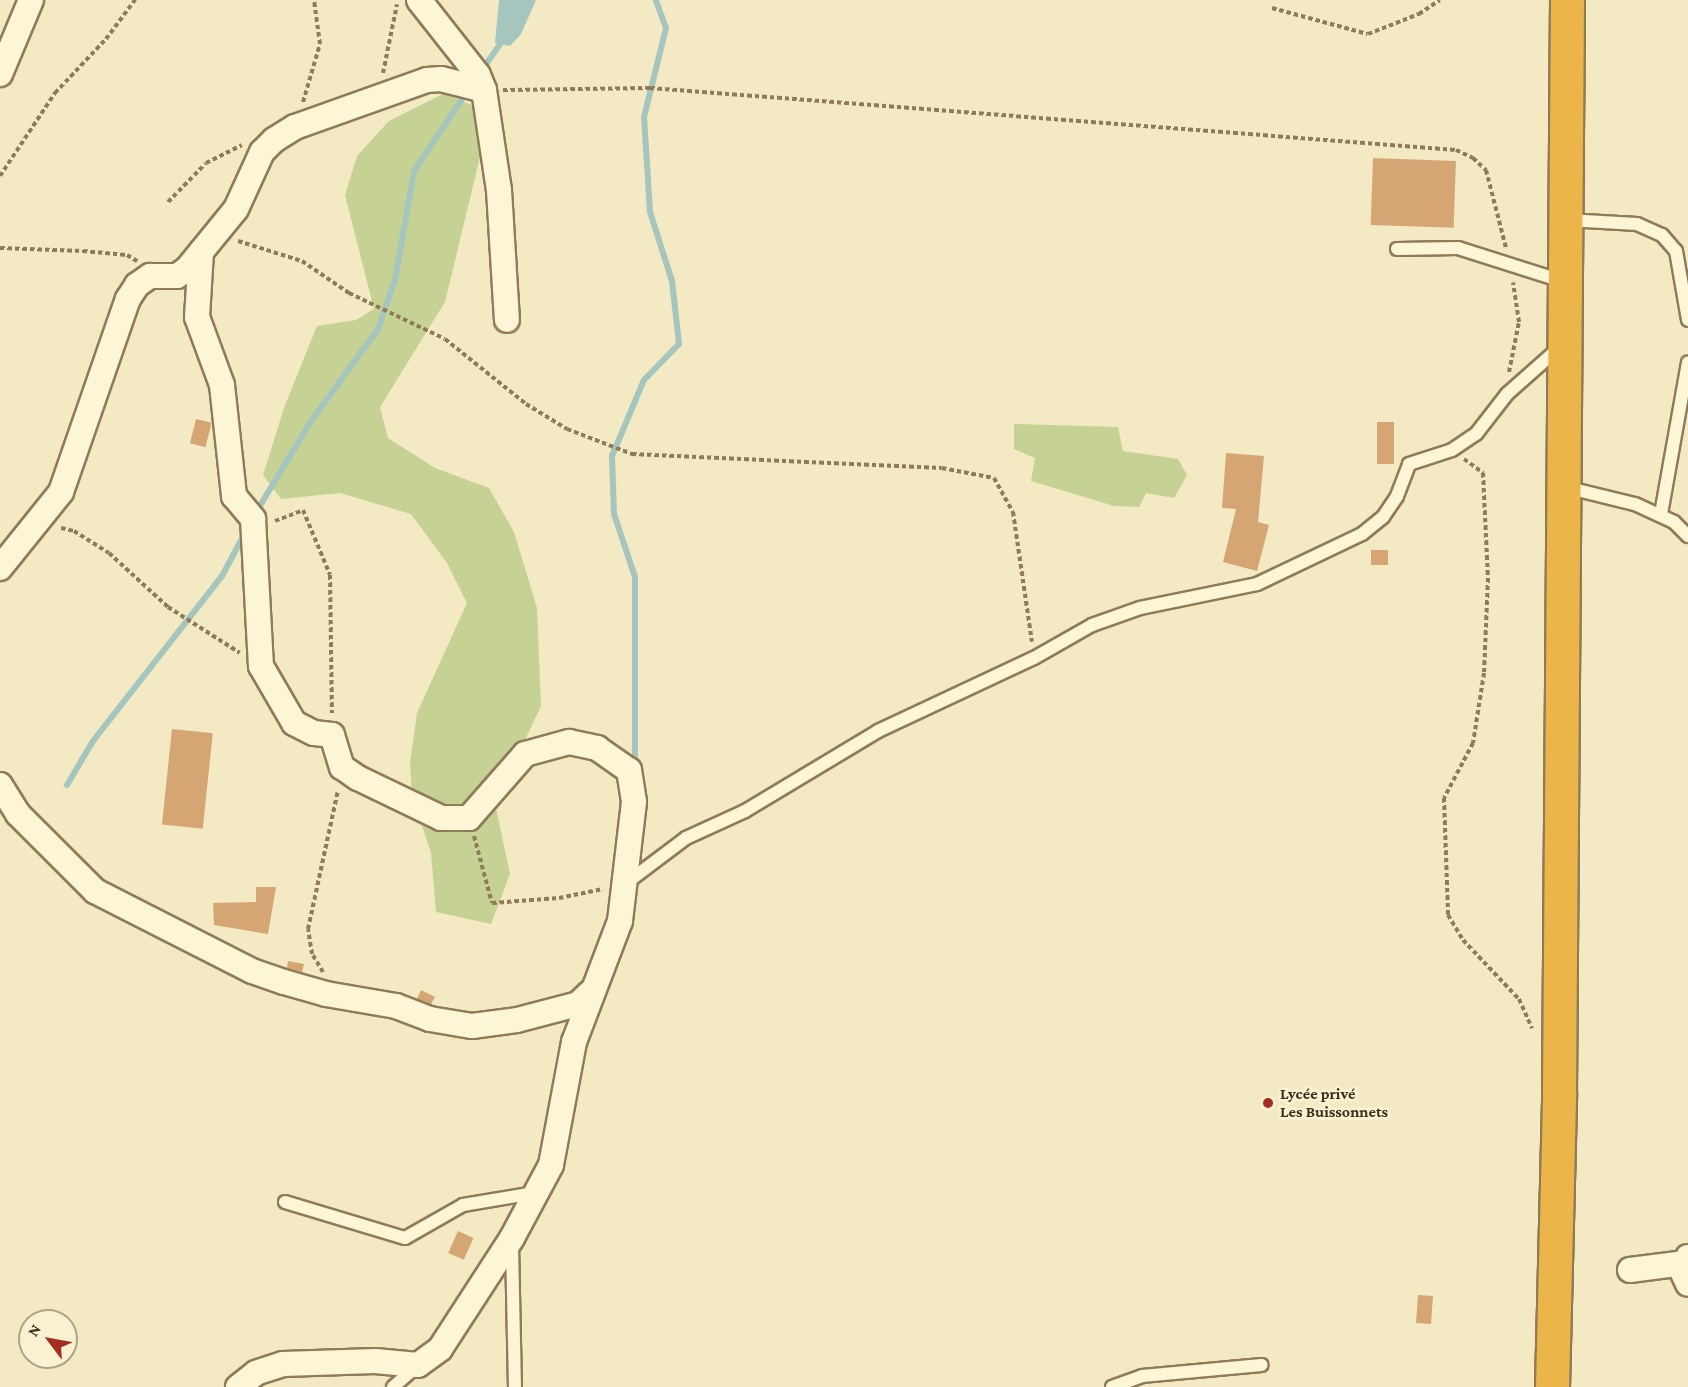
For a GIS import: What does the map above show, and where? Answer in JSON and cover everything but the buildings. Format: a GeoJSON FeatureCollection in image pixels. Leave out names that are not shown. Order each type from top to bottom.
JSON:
{"type":"FeatureCollection","features":[{"type":"Feature","properties":{"kind":"highway"},"geometry":{"type":"LineString","coordinates":[[1552,1387],[1559,1092],[1568,0]]}},
{"type":"Feature","properties":{"kind":"street"},"geometry":{"type":"LineString","coordinates":[[0,74],[32,0]]}},
{"type":"Feature","properties":{"kind":"street"},"geometry":{"type":"LineString","coordinates":[[419,0],[472,67],[484,90],[500,190],[507,320]]}},
{"type":"Feature","properties":{"kind":"street"},"geometry":{"type":"LineString","coordinates":[[0,568],[61,492],[128,299],[137,285],[150,276],[177,276],[188,268],[236,209],[262,152],[295,127],[427,80],[441,80],[484,90]]}},
{"type":"Feature","properties":{"kind":"street"},"geometry":{"type":"LineString","coordinates":[[207,244],[198,317],[222,385],[234,496],[253,519],[261,666],[294,723],[314,734],[332,735],[342,766],[441,818],[469,818],[525,753],[569,742],[597,748],[629,770],[634,802],[620,921],[590,993],[574,1042],[551,1165],[512,1238],[440,1349],[418,1365],[375,1361],[284,1364],[256,1373],[238,1387]]}},
{"type":"Feature","properties":{"kind":"street"},"geometry":{"type":"LineString","coordinates":[[0,785],[18,814],[95,891],[252,971],[354,1000],[472,1026],[517,1020],[578,1004],[590,993]]}},
{"type":"Feature","properties":{"kind":"street"},"geometry":{"type":"LineString","coordinates":[[1630,1270],[1686,1268]]}},
{"type":"Feature","properties":{"kind":"lane"},"geometry":{"type":"LineString","coordinates":[[1566,220],[1637,224],[1662,236],[1676,250],[1688,320]]}},
{"type":"Feature","properties":{"kind":"lane"},"geometry":{"type":"LineString","coordinates":[[1397,249],[1458,248],[1565,283]]}},
{"type":"Feature","properties":{"kind":"lane"},"geometry":{"type":"LineString","coordinates":[[624,885],[686,838],[745,811],[878,731],[1034,658],[1092,625],[1140,608],[1257,584],[1362,534],[1383,517],[1397,496],[1409,464],[1452,450],[1476,434],[1507,394],[1565,343]]}},
{"type":"Feature","properties":{"kind":"lane"},"geometry":{"type":"LineString","coordinates":[[1661,514],[1688,362]]}},
{"type":"Feature","properties":{"kind":"lane"},"geometry":{"type":"LineString","coordinates":[[1564,486],[1635,504],[1661,514],[1688,536]]}},
{"type":"Feature","properties":{"kind":"lane"},"geometry":{"type":"LineString","coordinates":[[285,1202],[405,1238],[463,1205],[535,1193]]}},
{"type":"Feature","properties":{"kind":"lane"},"geometry":{"type":"LineString","coordinates":[[512,1238],[515,1387]]}},
{"type":"Feature","properties":{"kind":"lane"},"geometry":{"type":"LineString","coordinates":[[393,1387],[418,1365]]}},
{"type":"Feature","properties":{"kind":"lane"},"geometry":{"type":"LineString","coordinates":[[1112,1387],[1142,1376],[1261,1365]]}},
{"type":"Feature","properties":{"kind":"path"},"geometry":{"type":"LineString","coordinates":[[0,176],[55,93],[106,39],[135,0]]}},
{"type":"Feature","properties":{"kind":"path"},"geometry":{"type":"LineString","coordinates":[[295,127],[320,44],[314,0]]}},
{"type":"Feature","properties":{"kind":"path"},"geometry":{"type":"LineString","coordinates":[[379,96],[397,0]]}},
{"type":"Feature","properties":{"kind":"path"},"geometry":{"type":"LineString","coordinates":[[1272,8],[1368,34],[1419,14],[1440,0]]}},
{"type":"Feature","properties":{"kind":"path"},"geometry":{"type":"LineString","coordinates":[[484,90],[650,88],[1456,150],[1473,158],[1486,170],[1510,266],[1519,322],[1507,394]]}},
{"type":"Feature","properties":{"kind":"path"},"geometry":{"type":"LineString","coordinates":[[168,202],[206,163],[253,140]]}},
{"type":"Feature","properties":{"kind":"path"},"geometry":{"type":"LineString","coordinates":[[207,244],[302,261],[349,293],[445,339],[526,404],[567,429],[632,454],[942,468],[994,478],[1013,512],[1034,658]]}},
{"type":"Feature","properties":{"kind":"path"},"geometry":{"type":"LineString","coordinates":[[0,248],[126,255],[167,276]]}},
{"type":"Feature","properties":{"kind":"path"},"geometry":{"type":"LineString","coordinates":[[1452,450],[1483,473],[1488,578],[1484,674],[1473,743],[1444,798],[1448,915],[1463,939],[1520,999],[1533,1030]]}},
{"type":"Feature","properties":{"kind":"path"},"geometry":{"type":"LineString","coordinates":[[253,529],[303,510],[330,575],[332,735]]}},
{"type":"Feature","properties":{"kind":"path"},"geometry":{"type":"LineString","coordinates":[[39,522],[74,531],[109,553],[168,607],[261,666]]}},
{"type":"Feature","properties":{"kind":"path"},"geometry":{"type":"LineString","coordinates":[[342,766],[308,929],[312,954],[329,983],[354,1000]]}},
{"type":"Feature","properties":{"kind":"path"},"geometry":{"type":"LineString","coordinates":[[469,818],[492,903],[559,898],[624,885]]}},
{"type":"Feature","properties":{"kind":"green space"},"geometry":{"type":"Polygon","coordinates":[[[445,93],[478,108],[480,157],[445,302],[380,407],[388,438],[435,468],[489,488],[514,532],[537,608],[541,706],[495,803],[510,874],[491,924],[436,912],[431,853],[412,795],[410,763],[417,713],[467,603],[447,563],[411,514],[340,493],[281,499],[263,475],[285,405],[317,326],[356,320],[374,309],[345,195],[357,156],[389,121],[445,93]]]}},
{"type":"Feature","properties":{"kind":"green space"},"geometry":{"type":"Polygon","coordinates":[[[1014,424],[1118,427],[1123,451],[1178,459],[1187,475],[1174,498],[1146,493],[1139,507],[1114,506],[1031,481],[1035,458],[1014,449],[1014,424]]]}},
{"type":"Feature","properties":{"kind":"water"},"geometry":{"type":"Polygon","coordinates":[[[499,0],[536,0],[521,34],[510,46],[495,43],[499,0]]]}},
{"type":"Feature","properties":{"kind":"waterway"},"geometry":{"type":"LineString","coordinates":[[635,757],[635,577],[614,514],[612,456],[644,380],[679,344],[672,281],[650,212],[644,117],[666,28],[656,0]]}},
{"type":"Feature","properties":{"kind":"waterway"},"geometry":{"type":"LineString","coordinates":[[482,70],[504,39]]}},
{"type":"Feature","properties":{"kind":"waterway"},"geometry":{"type":"LineString","coordinates":[[255,514],[311,421],[378,329],[395,280],[414,171],[468,90]]}},
{"type":"Feature","properties":{"kind":"waterway"},"geometry":{"type":"LineString","coordinates":[[67,785],[93,741],[222,576],[246,531]]}},
{"type":"Feature","properties":{"kind":"place","name":"Lycée privé Les Buissonnets"},"geometry":{"type":"Point","coordinates":[1268,1103]}}]}
